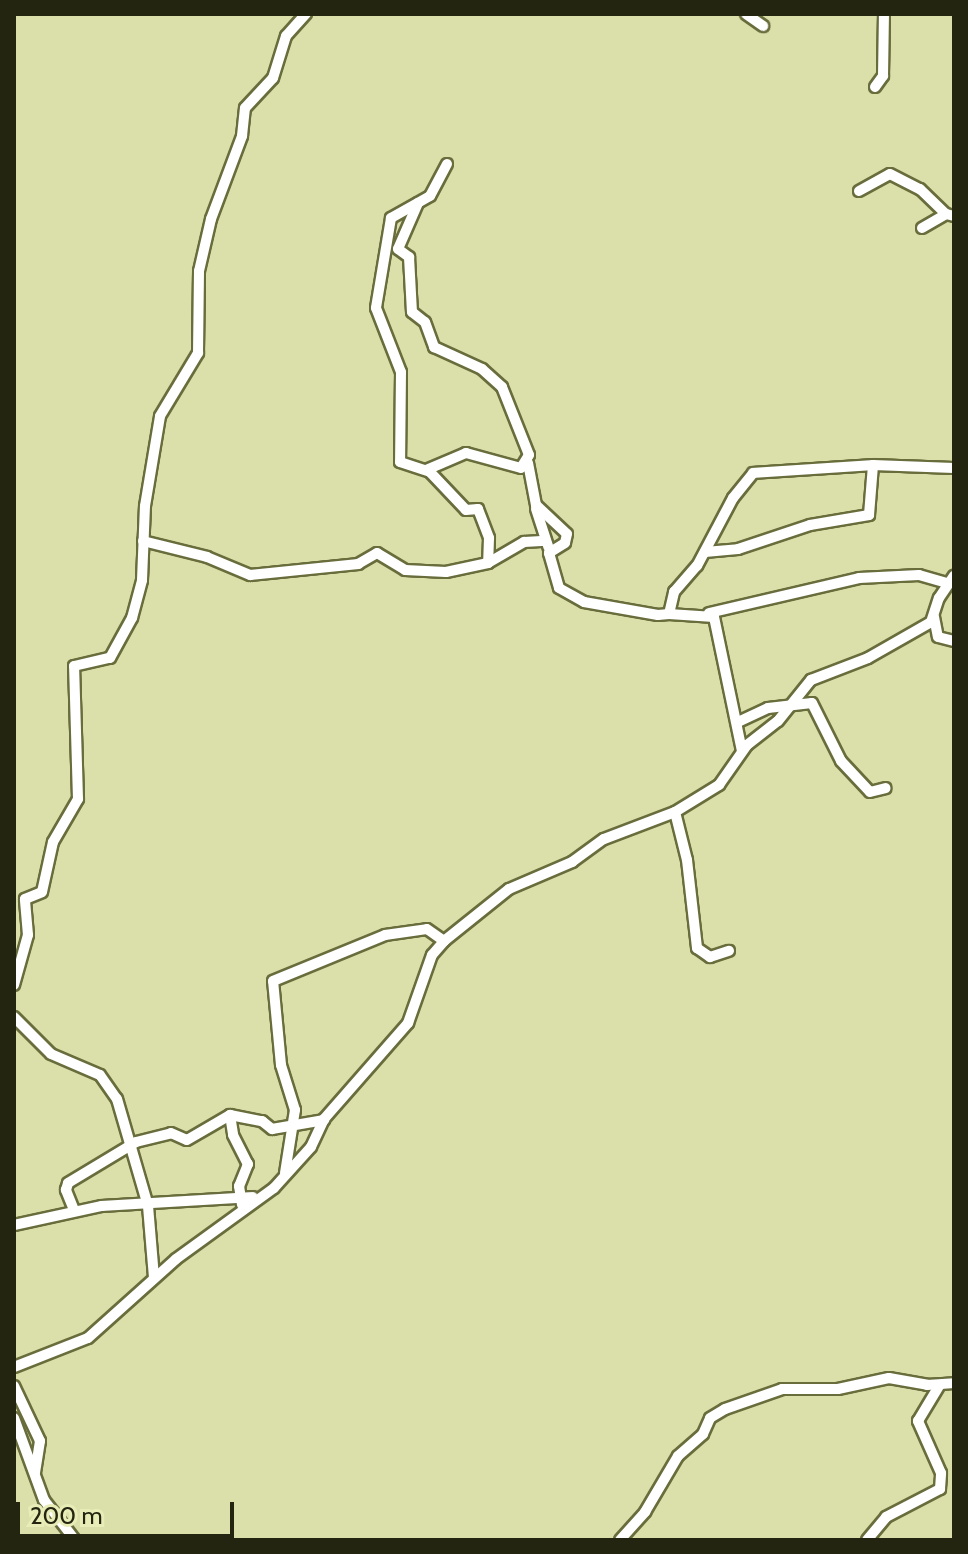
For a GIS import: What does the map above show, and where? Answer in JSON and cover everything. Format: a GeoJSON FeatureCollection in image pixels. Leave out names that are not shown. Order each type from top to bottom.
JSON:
{"type":"FeatureCollection","features":[{"type":"Feature","properties":{"kind":"street"},"geometry":{"type":"LineString","coordinates":[[14,985],[27,938],[25,899],[42,892],[53,842],[77,803],[74,666],[107,660],[119,647],[141,587],[143,541],[160,416],[198,353],[200,264],[216,203],[242,136],[245,108],[273,78],[286,36],[306,14]]}},
{"type":"Feature","properties":{"kind":"street"},"geometry":{"type":"LineString","coordinates":[[746,14],[763,26]]}},
{"type":"Feature","properties":{"kind":"street"},"geometry":{"type":"LineString","coordinates":[[875,87],[883,76],[884,14]]}},
{"type":"Feature","properties":{"kind":"street"},"geometry":{"type":"LineString","coordinates":[[447,164],[434,191],[418,203],[394,214],[387,226],[376,308],[401,372],[399,456],[405,466],[426,470],[466,453],[525,465]]}},
{"type":"Feature","properties":{"kind":"street"},"geometry":{"type":"LineString","coordinates":[[859,191],[890,174],[920,189],[950,215],[922,228]]}},
{"type":"Feature","properties":{"kind":"street"},"geometry":{"type":"LineString","coordinates":[[14,1367],[88,1338],[241,1203],[271,1191],[308,1151],[324,1119],[408,1023],[432,955],[444,941],[509,889],[572,862],[604,839],[675,812],[725,780],[742,751],[815,677],[882,651],[934,617],[952,579],[919,575],[859,578],[680,618],[570,597],[555,582],[531,476],[525,465],[526,435],[502,387],[482,369],[432,345],[425,322],[412,312],[409,257],[398,249],[418,203]]}},
{"type":"Feature","properties":{"kind":"street"},"geometry":{"type":"LineString","coordinates":[[669,614],[674,592],[705,552],[733,498],[753,473],[873,465],[954,468]]}},
{"type":"Feature","properties":{"kind":"street"},"geometry":{"type":"LineString","coordinates":[[705,552],[738,549],[810,525],[869,515],[873,465]]}},
{"type":"Feature","properties":{"kind":"street"},"geometry":{"type":"LineString","coordinates":[[426,470],[466,510],[478,509],[489,538],[488,563]]}},
{"type":"Feature","properties":{"kind":"street"},"geometry":{"type":"LineString","coordinates":[[539,509],[567,534],[567,541],[549,553]]}},
{"type":"Feature","properties":{"kind":"street"},"geometry":{"type":"LineString","coordinates":[[143,541],[207,557],[250,575],[358,564],[375,553],[405,570],[422,572],[488,563],[524,542],[546,541]]}},
{"type":"Feature","properties":{"kind":"street"},"geometry":{"type":"LineString","coordinates":[[709,613],[714,617],[742,751]]}},
{"type":"Feature","properties":{"kind":"street"},"geometry":{"type":"LineString","coordinates":[[934,617],[938,637],[954,641]]}},
{"type":"Feature","properties":{"kind":"street"},"geometry":{"type":"LineString","coordinates":[[738,722],[793,702],[815,707],[841,761],[870,792],[886,788]]}},
{"type":"Feature","properties":{"kind":"street"},"geometry":{"type":"LineString","coordinates":[[675,812],[687,860],[697,948],[710,957],[729,951]]}},
{"type":"Feature","properties":{"kind":"street"},"geometry":{"type":"LineString","coordinates":[[285,1173],[294,1127],[294,1106],[281,1065],[274,980],[385,935],[425,929],[444,941]]}},
{"type":"Feature","properties":{"kind":"street"},"geometry":{"type":"LineString","coordinates":[[14,1017],[51,1054],[100,1076],[117,1099],[147,1204],[154,1278]]}},
{"type":"Feature","properties":{"kind":"street"},"geometry":{"type":"LineString","coordinates":[[74,1210],[66,1190],[68,1183],[129,1148],[171,1133],[187,1140],[230,1115],[262,1121],[271,1129],[324,1119]]}},
{"type":"Feature","properties":{"kind":"street"},"geometry":{"type":"LineString","coordinates":[[230,1115],[248,1164],[241,1203]]}},
{"type":"Feature","properties":{"kind":"street"},"geometry":{"type":"LineString","coordinates":[[14,1225],[74,1210],[147,1204],[241,1203]]}},
{"type":"Feature","properties":{"kind":"street"},"geometry":{"type":"LineString","coordinates":[[620,1540],[645,1512],[678,1456],[703,1434],[710,1418],[725,1409],[782,1389],[838,1389],[889,1378],[939,1386],[954,1383]]}},
{"type":"Feature","properties":{"kind":"street"},"geometry":{"type":"LineString","coordinates":[[14,1386],[40,1441],[35,1473]]}},
{"type":"Feature","properties":{"kind":"street"},"geometry":{"type":"LineString","coordinates":[[867,1540],[886,1517],[940,1489],[941,1473],[918,1425],[939,1386]]}},
{"type":"Feature","properties":{"kind":"street"},"geometry":{"type":"LineString","coordinates":[[14,1418],[46,1504],[75,1540]]}}]}
